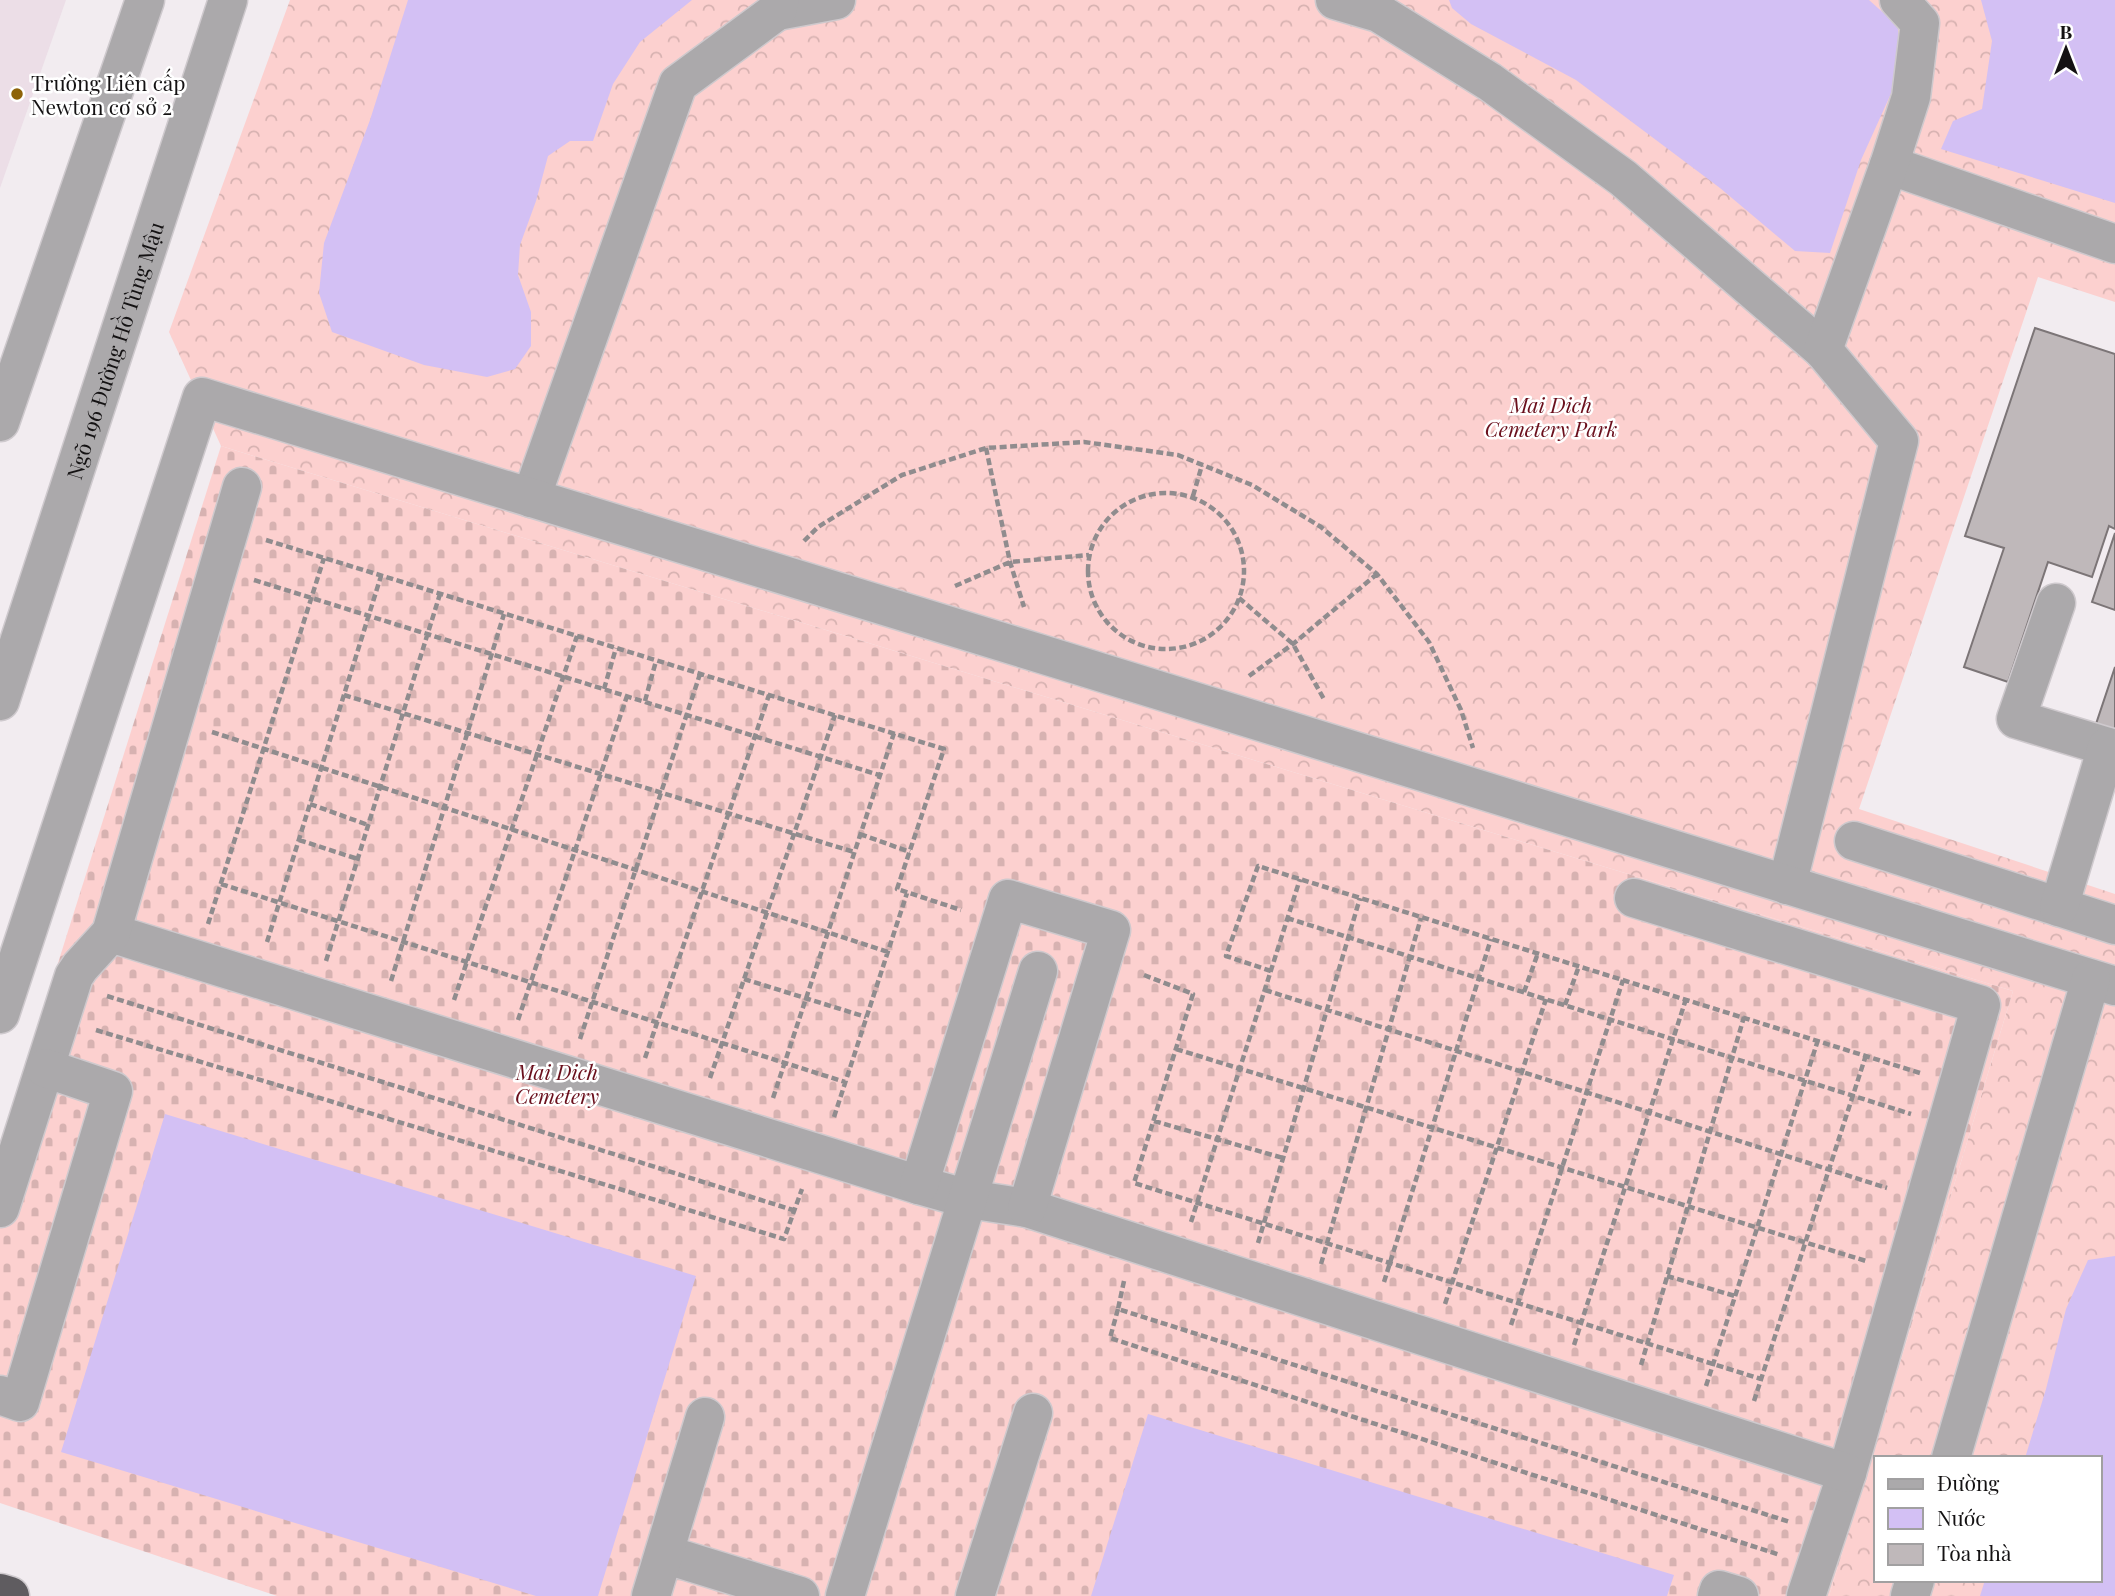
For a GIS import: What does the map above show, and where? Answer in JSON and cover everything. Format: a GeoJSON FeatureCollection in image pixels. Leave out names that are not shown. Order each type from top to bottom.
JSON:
{"type":"FeatureCollection","features":[{"type":"Feature","properties":{"kind":"highway"},"geometry":{"type":"LineString","coordinates":[[0,1593],[10,1596]]}},
{"type":"Feature","properties":{"kind":"street"},"geometry":{"type":"LineString","coordinates":[[0,422],[145,0]]}},
{"type":"Feature","properties":{"kind":"street","name":"Ngõ 196 Đường Hồ Tùng Mậu"},"geometry":{"type":"LineString","coordinates":[[0,701],[228,0]]}},
{"type":"Feature","properties":{"kind":"street"},"geometry":{"type":"LineString","coordinates":[[531,498],[678,83],[778,6],[836,0]]}},
{"type":"Feature","properties":{"kind":"street"},"geometry":{"type":"LineString","coordinates":[[1335,0],[1379,13],[1490,82],[1623,178],[1823,349],[1899,441],[1787,886]]}},
{"type":"Feature","properties":{"kind":"street"},"geometry":{"type":"LineString","coordinates":[[1823,349],[1911,97],[1920,23],[1899,0]]}},
{"type":"Feature","properties":{"kind":"street"},"geometry":{"type":"LineString","coordinates":[[1889,165],[2115,244]]}},
{"type":"Feature","properties":{"kind":"street"},"geometry":{"type":"LineString","coordinates":[[0,1014],[202,397],[2103,983],[1952,1456]]}},
{"type":"Feature","properties":{"kind":"street"},"geometry":{"type":"LineString","coordinates":[[0,1208],[74,976],[111,933],[242,487]]}},
{"type":"Feature","properties":{"kind":"street"},"geometry":{"type":"LineString","coordinates":[[2056,603],[2016,719],[2111,748],[2059,907]]}},
{"type":"Feature","properties":{"kind":"street"},"geometry":{"type":"LineString","coordinates":[[1854,841],[2115,925]]}},
{"type":"Feature","properties":{"kind":"street"},"geometry":{"type":"LineString","coordinates":[[1634,898],[1981,1005],[1847,1473],[1807,1596]]}},
{"type":"Feature","properties":{"kind":"street"},"geometry":{"type":"LineString","coordinates":[[919,1185],[1008,899],[1111,930],[1027,1208]]}},
{"type":"Feature","properties":{"kind":"street"},"geometry":{"type":"LineString","coordinates":[[111,933],[919,1185],[968,1199],[1027,1208],[1847,1473]]}},
{"type":"Feature","properties":{"kind":"street"},"geometry":{"type":"LineString","coordinates":[[990,956],[1093,990]]}},
{"type":"Feature","properties":{"kind":"street"},"geometry":{"type":"LineString","coordinates":[[845,1596],[1038,971]]}},
{"type":"Feature","properties":{"kind":"street"},"geometry":{"type":"LineString","coordinates":[[0,1395],[20,1402],[113,1091],[46,1068]]}},
{"type":"Feature","properties":{"kind":"street"},"geometry":{"type":"LineString","coordinates":[[975,1596],[1033,1413]]}},
{"type":"Feature","properties":{"kind":"street"},"geometry":{"type":"LineString","coordinates":[[651,1596],[705,1417]]}},
{"type":"Feature","properties":{"kind":"street"},"geometry":{"type":"LineString","coordinates":[[664,1554],[800,1596]]}},
{"type":"Feature","properties":{"kind":"street"},"geometry":{"type":"LineString","coordinates":[[1717,1596],[1719,1590],[1740,1596]]}},
{"type":"Feature","properties":{"kind":"path"},"geometry":{"type":"LineString","coordinates":[[773,572],[818,527],[902,475],[986,449],[1084,442],[1178,455],[1252,485],[1321,527],[1377,574],[1429,642],[1461,710],[1487,792]]}},
{"type":"Feature","properties":{"kind":"path"},"geometry":{"type":"LineString","coordinates":[[986,449],[1010,562],[1038,653]]}},
{"type":"Feature","properties":{"kind":"path"},"geometry":{"type":"LineString","coordinates":[[1193,496],[1202,465]]}},
{"type":"Feature","properties":{"kind":"path"},"geometry":{"type":"LineString","coordinates":[[1166,492],[1193,496],[1216,509],[1234,530],[1244,555],[1245,581],[1237,606],[1221,628],[1200,642],[1176,649],[1151,648],[1127,640],[1108,624],[1094,603],[1087,579],[1089,555],[1098,530],[1116,509],[1140,496],[1166,492]]}},
{"type":"Feature","properties":{"kind":"path"},"geometry":{"type":"LineString","coordinates":[[265,540],[944,749],[897,889],[961,910]]}},
{"type":"Feature","properties":{"kind":"path"},"geometry":{"type":"LineString","coordinates":[[900,610],[1010,562],[1089,555]]}},
{"type":"Feature","properties":{"kind":"path"},"geometry":{"type":"LineString","coordinates":[[208,925],[324,558]]}},
{"type":"Feature","properties":{"kind":"path"},"geometry":{"type":"LineString","coordinates":[[1208,705],[1293,644],[1377,574]]}},
{"type":"Feature","properties":{"kind":"path"},"geometry":{"type":"LineString","coordinates":[[266,943],[381,576]]}},
{"type":"Feature","properties":{"kind":"path"},"geometry":{"type":"LineString","coordinates":[[251,579],[879,775]]}},
{"type":"Feature","properties":{"kind":"path"},"geometry":{"type":"LineString","coordinates":[[326,961],[440,594]]}},
{"type":"Feature","properties":{"kind":"path"},"geometry":{"type":"LineString","coordinates":[[1239,598],[1293,644],[1353,750]]}},
{"type":"Feature","properties":{"kind":"path"},"geometry":{"type":"LineString","coordinates":[[391,982],[504,614]]}},
{"type":"Feature","properties":{"kind":"path"},"geometry":{"type":"LineString","coordinates":[[453,1001],[577,636]]}},
{"type":"Feature","properties":{"kind":"path"},"geometry":{"type":"LineString","coordinates":[[604,689],[616,648]]}},
{"type":"Feature","properties":{"kind":"path"},"geometry":{"type":"LineString","coordinates":[[645,701],[656,661]]}},
{"type":"Feature","properties":{"kind":"path"},"geometry":{"type":"LineString","coordinates":[[580,1039],[700,674]]}},
{"type":"Feature","properties":{"kind":"path"},"geometry":{"type":"LineString","coordinates":[[344,695],[854,852]]}},
{"type":"Feature","properties":{"kind":"path"},"geometry":{"type":"LineString","coordinates":[[645,1060],[769,695]]}},
{"type":"Feature","properties":{"kind":"path"},"geometry":{"type":"LineString","coordinates":[[519,1020],[627,696]]}},
{"type":"Feature","properties":{"kind":"path"},"geometry":{"type":"LineString","coordinates":[[710,1079],[835,715]]}},
{"type":"Feature","properties":{"kind":"path"},"geometry":{"type":"LineString","coordinates":[[205,729],[888,952]]}},
{"type":"Feature","properties":{"kind":"path"},"geometry":{"type":"LineString","coordinates":[[772,1098],[894,733]]}},
{"type":"Feature","properties":{"kind":"path"},"geometry":{"type":"LineString","coordinates":[[310,804],[368,825]]}},
{"type":"Feature","properties":{"kind":"path"},"geometry":{"type":"LineString","coordinates":[[860,834],[910,852]]}},
{"type":"Feature","properties":{"kind":"path"},"geometry":{"type":"LineString","coordinates":[[299,840],[358,859]]}},
{"type":"Feature","properties":{"kind":"path"},"geometry":{"type":"LineString","coordinates":[[1271,971],[1226,956],[1258,866],[1924,1074]]}},
{"type":"Feature","properties":{"kind":"path"},"geometry":{"type":"LineString","coordinates":[[1188,1233],[1300,879]]}},
{"type":"Feature","properties":{"kind":"path"},"geometry":{"type":"LineString","coordinates":[[221,884],[845,1082]]}},
{"type":"Feature","properties":{"kind":"path"},"geometry":{"type":"LineString","coordinates":[[833,1117],[907,893]]}},
{"type":"Feature","properties":{"kind":"path"},"geometry":{"type":"LineString","coordinates":[[1255,1254],[1360,898]]}},
{"type":"Feature","properties":{"kind":"path"},"geometry":{"type":"LineString","coordinates":[[1287,918],[1912,1114]]}},
{"type":"Feature","properties":{"kind":"path"},"geometry":{"type":"LineString","coordinates":[[1317,1274],[1421,918]]}},
{"type":"Feature","properties":{"kind":"path"},"geometry":{"type":"LineString","coordinates":[[1381,1294],[1491,939]]}},
{"type":"Feature","properties":{"kind":"path"},"geometry":{"type":"LineString","coordinates":[[1524,992],[1538,953]]}},
{"type":"Feature","properties":{"kind":"path"},"geometry":{"type":"LineString","coordinates":[[1565,1005],[1580,966]]}},
{"type":"Feature","properties":{"kind":"path"},"geometry":{"type":"LineString","coordinates":[[1144,975],[1193,993],[1134,1183],[1761,1379]]}},
{"type":"Feature","properties":{"kind":"path"},"geometry":{"type":"LineString","coordinates":[[744,979],[866,1017]]}},
{"type":"Feature","properties":{"kind":"path"},"geometry":{"type":"LineString","coordinates":[[1509,1334],[1623,980]]}},
{"type":"Feature","properties":{"kind":"path"},"geometry":{"type":"LineString","coordinates":[[1265,990],[1888,1188]]}},
{"type":"Feature","properties":{"kind":"path"},"geometry":{"type":"LineString","coordinates":[[106,996],[793,1210]]}},
{"type":"Feature","properties":{"kind":"path"},"geometry":{"type":"LineString","coordinates":[[1442,1313],[1546,999]]}},
{"type":"Feature","properties":{"kind":"path"},"geometry":{"type":"LineString","coordinates":[[1572,1353],[1686,999]]}},
{"type":"Feature","properties":{"kind":"path"},"geometry":{"type":"LineString","coordinates":[[1639,1374],[1744,1017]]}},
{"type":"Feature","properties":{"kind":"path"},"geometry":{"type":"LineString","coordinates":[[92,1028],[784,1239],[806,1180]]}},
{"type":"Feature","properties":{"kind":"path"},"geometry":{"type":"LineString","coordinates":[[1703,1395],[1818,1040]]}},
{"type":"Feature","properties":{"kind":"path"},"geometry":{"type":"LineString","coordinates":[[1176,1049],[1878,1265]]}},
{"type":"Feature","properties":{"kind":"path"},"geometry":{"type":"LineString","coordinates":[[1751,1409],[1866,1055]]}},
{"type":"Feature","properties":{"kind":"path"},"geometry":{"type":"LineString","coordinates":[[1154,1121],[1283,1158]]}},
{"type":"Feature","properties":{"kind":"path"},"geometry":{"type":"LineString","coordinates":[[1667,1276],[1735,1296]]}},
{"type":"Feature","properties":{"kind":"path"},"geometry":{"type":"LineString","coordinates":[[1126,1277],[1110,1338],[1785,1557]]}},
{"type":"Feature","properties":{"kind":"path"},"geometry":{"type":"LineString","coordinates":[[1118,1309],[1791,1523]]}},
{"type":"Feature","properties":{"kind":"shaded area","name":"Trường Liên cấp Newton cơ sở 2"},"geometry":{"type":"Polygon","coordinates":[[[0,0],[66,0],[0,188],[0,0]]]}},
{"type":"Feature","properties":{"kind":"green space","name":"Mai Dich Cemetery Park"},"geometry":{"type":"Polygon","coordinates":[[[290,0],[2115,0],[2115,302],[2038,277],[1859,809],[2115,894],[2115,1596],[1829,1596],[2013,991],[221,446],[169,332],[290,0]]]}},
{"type":"Feature","properties":{"kind":"green space","name":"Mai Dich Cemetery"},"geometry":{"type":"Polygon","coordinates":[[[221,446],[2013,991],[1829,1596],[277,1596],[0,1503],[0,1147],[221,446]]]}},
{"type":"Feature","properties":{"kind":"water"},"geometry":{"type":"Polygon","coordinates":[[[408,0],[692,0],[640,42],[613,84],[593,141],[570,141],[548,156],[520,245],[518,275],[531,312],[531,346],[515,369],[487,377],[424,365],[332,332],[319,293],[324,243],[370,120],[408,0]]]}},
{"type":"Feature","properties":{"kind":"water"},"geometry":{"type":"Polygon","coordinates":[[[1449,0],[1869,0],[1898,26],[1898,78],[1861,160],[1830,253],[1795,251],[1720,188],[1576,80],[1471,24],[1452,8],[1449,0]]]}},
{"type":"Feature","properties":{"kind":"water"},"geometry":{"type":"Polygon","coordinates":[[[1981,0],[2115,0],[2115,203],[1941,149],[1953,121],[1982,109],[1992,41],[1981,0]]]}},
{"type":"Feature","properties":{"kind":"water"},"geometry":{"type":"Polygon","coordinates":[[[165,1114],[696,1276],[598,1596],[536,1596],[61,1452],[165,1114]]]}},
{"type":"Feature","properties":{"kind":"water"},"geometry":{"type":"Polygon","coordinates":[[[2115,1256],[2115,1596],[1980,1596],[1984,1582],[2101,1582],[2101,1456],[2026,1456],[2066,1309],[2088,1260],[2115,1256]]]}},
{"type":"Feature","properties":{"kind":"water"},"geometry":{"type":"Polygon","coordinates":[[[1148,1414],[1674,1575],[1667,1596],[1091,1596],[1148,1414]]]}},
{"type":"Feature","properties":{"kind":"building"},"geometry":{"type":"Polygon","coordinates":[[[2035,328],[2115,354],[2115,529],[2109,526],[2092,577],[2048,562],[2008,682],[1964,667],[2004,548],[1965,536],[2035,328]]]}},
{"type":"Feature","properties":{"kind":"building"},"geometry":{"type":"Polygon","coordinates":[[[2115,533],[2115,610],[2092,602],[2115,533]]]}},
{"type":"Feature","properties":{"kind":"building"},"geometry":{"type":"Polygon","coordinates":[[[2115,667],[2115,744],[2092,736],[2115,667]]]}},
{"type":"Feature","properties":{"kind":"place","name":"Trường Liên cấp Newton cơ sở 2"},"geometry":{"type":"Point","coordinates":[17,94]}}]}
